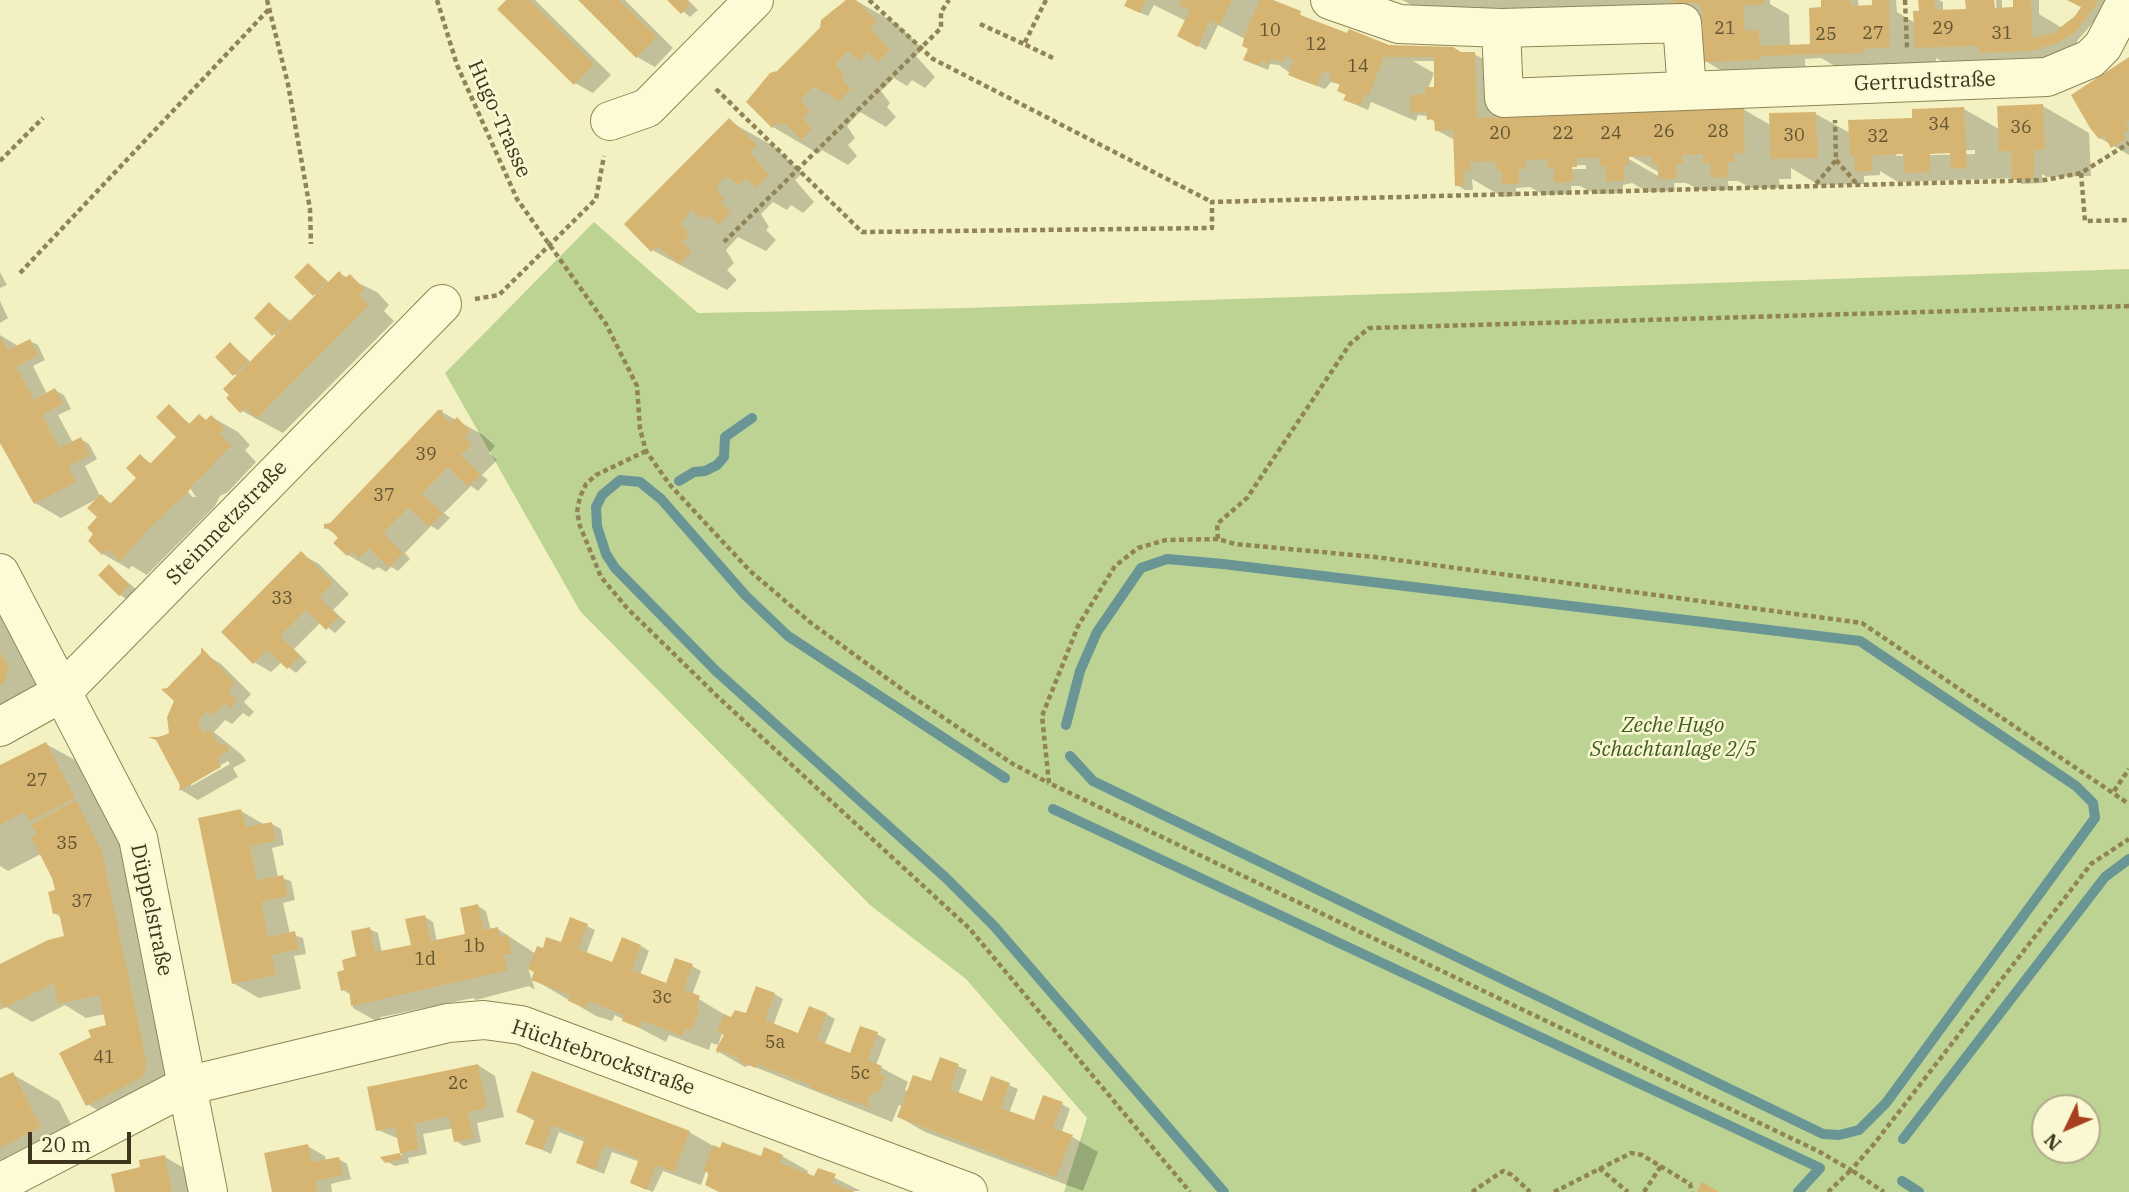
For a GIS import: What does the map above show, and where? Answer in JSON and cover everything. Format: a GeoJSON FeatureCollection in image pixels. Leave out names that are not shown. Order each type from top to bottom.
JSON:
{"type":"FeatureCollection","features":[{"type":"Feature","properties":{"kind":"street"},"geometry":{"type":"LineString","coordinates":[[610,121],[647,108],[754,0]]}},
{"type":"Feature","properties":{"kind":"street"},"geometry":{"type":"LineString","coordinates":[[1330,0],[1399,24],[1501,28],[1682,23],[1686,91]]}},
{"type":"Feature","properties":{"kind":"street","name":"Gertrudstraße"},"geometry":{"type":"LineString","coordinates":[[1501,28],[1504,98],[2047,77],[2090,59],[2103,47],[2127,0]]}},
{"type":"Feature","properties":{"kind":"street","name":"Steinmetzstraße"},"geometry":{"type":"LineString","coordinates":[[0,727],[61,693],[442,304]]}},
{"type":"Feature","properties":{"kind":"street","name":"Düppelstraße"},"geometry":{"type":"LineString","coordinates":[[0,573],[138,838],[208,1192]]}},
{"type":"Feature","properties":{"kind":"street","name":"Hüchtebrockstraße"},"geometry":{"type":"LineString","coordinates":[[0,1183],[186,1086],[448,1023],[484,1020],[520,1025],[968,1192]]}},
{"type":"Feature","properties":{"kind":"path"},"geometry":{"type":"LineString","coordinates":[[267,0],[271,7],[310,209],[311,244]]}},
{"type":"Feature","properties":{"kind":"path","name":"Hugo-Trasse"},"geometry":{"type":"LineString","coordinates":[[437,0],[457,65],[517,199],[547,245],[606,324],[637,386],[640,429],[646,451]]}},
{"type":"Feature","properties":{"kind":"path"},"geometry":{"type":"LineString","coordinates":[[869,0],[933,59],[1212,202],[2045,180],[2081,173],[2129,143]]}},
{"type":"Feature","properties":{"kind":"path"},"geometry":{"type":"LineString","coordinates":[[724,242],[796,167],[941,28],[942,12],[949,0]]}},
{"type":"Feature","properties":{"kind":"path"},"geometry":{"type":"LineString","coordinates":[[1024,44],[1046,0]]}},
{"type":"Feature","properties":{"kind":"path"},"geometry":{"type":"LineString","coordinates":[[1905,0],[1908,60]]}},
{"type":"Feature","properties":{"kind":"path"},"geometry":{"type":"LineString","coordinates":[[20,273],[271,7]]}},
{"type":"Feature","properties":{"kind":"path"},"geometry":{"type":"LineString","coordinates":[[980,24],[1053,58]]}},
{"type":"Feature","properties":{"kind":"path"},"geometry":{"type":"LineString","coordinates":[[691,64],[862,232],[1212,228],[1212,202]]}},
{"type":"Feature","properties":{"kind":"path"},"geometry":{"type":"LineString","coordinates":[[1835,113],[1836,160],[1856,183]]}},
{"type":"Feature","properties":{"kind":"path"},"geometry":{"type":"LineString","coordinates":[[0,161],[43,118]]}},
{"type":"Feature","properties":{"kind":"path"},"geometry":{"type":"LineString","coordinates":[[442,304],[499,295],[547,245],[596,200],[610,121]]}},
{"type":"Feature","properties":{"kind":"path"},"geometry":{"type":"LineString","coordinates":[[1815,184],[1836,160]]}},
{"type":"Feature","properties":{"kind":"path"},"geometry":{"type":"LineString","coordinates":[[2081,173],[2084,221],[2129,220]]}},
{"type":"Feature","properties":{"kind":"path"},"geometry":{"type":"LineString","coordinates":[[1218,538],[1217,524],[1247,498],[1350,344],[1369,328],[2129,306]]}},
{"type":"Feature","properties":{"kind":"path"},"geometry":{"type":"LineString","coordinates":[[1190,1192],[970,928],[718,697],[628,608],[601,577],[577,512],[586,484],[596,475],[646,451],[670,485],[750,571],[811,623],[925,706],[1013,764],[1818,1151],[1884,1192]]}},
{"type":"Feature","properties":{"kind":"path"},"geometry":{"type":"LineString","coordinates":[[1049,783],[1042,716],[1078,626],[1115,566],[1138,548],[1147,545],[1166,540],[1218,538],[1235,544],[1375,557],[1862,623],[2114,791],[2129,804]]}},
{"type":"Feature","properties":{"kind":"path"},"geometry":{"type":"LineString","coordinates":[[2114,791],[2129,769]]}},
{"type":"Feature","properties":{"kind":"path"},"geometry":{"type":"LineString","coordinates":[[1828,1192],[1874,1144],[2091,864],[2129,839]]}},
{"type":"Feature","properties":{"kind":"path"},"geometry":{"type":"LineString","coordinates":[[1554,1192],[1631,1153],[1642,1155],[1690,1184],[1692,1192]]}},
{"type":"Feature","properties":{"kind":"path"},"geometry":{"type":"LineString","coordinates":[[1644,1192],[1661,1166]]}},
{"type":"Feature","properties":{"kind":"path"},"geometry":{"type":"LineString","coordinates":[[1599,1168],[1628,1192]]}},
{"type":"Feature","properties":{"kind":"path"},"geometry":{"type":"LineString","coordinates":[[1472,1192],[1503,1171],[1512,1175],[1530,1192]]}},
{"type":"Feature","properties":{"kind":"green space","name":"Zeche Hugo Schachtanlage 2/5"},"geometry":{"type":"Polygon","coordinates":[[[594,222],[698,313],[967,308],[2129,269],[2129,1192],[1064,1192],[1087,1118],[966,979],[870,905],[580,611],[445,373],[594,222]]]}},
{"type":"Feature","properties":{"kind":"building"},"geometry":{"type":"Polygon","coordinates":[[[506,0],[529,0],[594,64],[574,85],[497,9],[506,0]]]}},
{"type":"Feature","properties":{"kind":"building"},"geometry":{"type":"Polygon","coordinates":[[[578,0],[619,0],[657,37],[636,58],[578,0]]]}},
{"type":"Feature","properties":{"kind":"building"},"geometry":{"type":"Polygon","coordinates":[[[667,0],[686,0],[691,4],[681,14],[667,0]]]}},
{"type":"Feature","properties":{"kind":"building"},"geometry":{"type":"Polygon","coordinates":[[[846,0],[856,0],[877,21],[871,29],[890,50],[878,62],[868,52],[860,61],[848,51],[836,64],[844,76],[842,79],[851,89],[839,102],[828,92],[826,94],[814,86],[801,99],[809,111],[803,118],[812,129],[801,140],[786,124],[783,126],[778,122],[772,128],[746,102],[770,73],[777,71],[820,28],[821,20],[846,0]]]}},
{"type":"Feature","properties":{"kind":"building"},"geometry":{"type":"Polygon","coordinates":[[[1127,0],[1146,0],[1140,13],[1124,6],[1127,0]]]}},
{"type":"Feature","properties":{"kind":"building"},"geometry":{"type":"Polygon","coordinates":[[[1181,0],[1232,0],[1220,25],[1210,20],[1198,47],[1177,36],[1190,10],[1179,5],[1181,0]]]}},
{"type":"Feature","properties":{"kind":"building"},"geometry":{"type":"Polygon","coordinates":[[[1260,0],[1273,0],[1301,11],[1300,15],[1347,33],[1349,29],[1389,45],[1453,47],[1461,52],[1475,52],[1477,118],[1744,108],[1745,153],[1734,153],[1734,162],[1728,162],[1728,177],[1711,178],[1710,163],[1703,163],[1703,154],[1682,155],[1683,164],[1676,164],[1677,179],[1658,179],[1658,164],[1652,165],[1651,156],[1629,157],[1629,165],[1624,165],[1624,181],[1606,181],[1605,166],[1600,166],[1599,158],[1577,158],[1577,167],[1572,167],[1573,182],[1554,183],[1554,168],[1548,168],[1547,159],[1525,160],[1526,169],[1519,169],[1519,184],[1502,184],[1501,170],[1496,170],[1495,161],[1470,162],[1470,171],[1464,171],[1465,186],[1455,186],[1453,130],[1435,131],[1434,119],[1427,120],[1426,112],[1411,113],[1410,95],[1425,94],[1425,87],[1434,87],[1434,57],[1384,57],[1369,95],[1365,94],[1360,106],[1343,100],[1346,95],[1337,91],[1340,84],[1329,80],[1332,74],[1323,71],[1317,86],[1288,75],[1294,60],[1285,56],[1283,62],[1272,58],[1269,64],[1261,61],[1259,66],[1243,60],[1248,49],[1242,46],[1246,31],[1260,0]]]}},
{"type":"Feature","properties":{"kind":"building"},"geometry":{"type":"Polygon","coordinates":[[[1673,0],[1763,0],[1763,5],[1744,5],[1745,31],[1759,30],[1760,46],[1810,44],[1809,8],[1821,7],[1821,0],[1851,0],[1851,6],[1872,5],[1872,0],[1889,0],[1890,47],[1864,49],[1864,53],[1760,56],[1760,60],[1703,62],[1702,8],[1696,3],[1674,4],[1673,0]]]}},
{"type":"Feature","properties":{"kind":"building"},"geometry":{"type":"Polygon","coordinates":[[[1918,0],[1935,0],[1935,10],[1966,9],[1965,0],[1994,0],[1995,8],[2013,7],[2013,0],[2031,0],[2033,38],[2053,33],[2075,16],[2081,7],[2067,0],[2099,0],[2077,31],[2058,43],[2032,51],[1979,53],[1979,46],[1915,48],[1913,11],[1919,11],[1918,0]]]}},
{"type":"Feature","properties":{"kind":"building"},"geometry":{"type":"Polygon","coordinates":[[[2129,57],[2129,120],[2126,122],[2129,129],[2123,133],[2126,139],[2111,148],[2104,136],[2099,139],[2090,128],[2071,95],[2129,57]]]}},
{"type":"Feature","properties":{"kind":"building"},"geometry":{"type":"Polygon","coordinates":[[[2043,104],[2045,150],[2034,150],[2034,179],[2012,180],[2011,151],[1999,151],[1997,106],[2043,104]]]}},
{"type":"Feature","properties":{"kind":"building"},"geometry":{"type":"Polygon","coordinates":[[[1964,107],[1967,168],[1951,169],[1950,153],[1930,154],[1930,172],[1904,173],[1903,154],[1872,156],[1872,171],[1855,172],[1855,156],[1850,156],[1848,120],[1912,118],[1912,109],[1964,107]]]}},
{"type":"Feature","properties":{"kind":"building"},"geometry":{"type":"Polygon","coordinates":[[[1816,112],[1818,158],[1771,159],[1769,113],[1816,112]]]}},
{"type":"Feature","properties":{"kind":"building"},"geometry":{"type":"Polygon","coordinates":[[[729,118],[757,145],[750,152],[769,175],[756,187],[746,178],[739,185],[726,176],[716,187],[724,199],[721,203],[731,213],[718,225],[709,215],[705,220],[692,210],[681,222],[689,236],[682,242],[692,252],[680,264],[657,246],[651,252],[624,224],[729,118]]]}},
{"type":"Feature","properties":{"kind":"building"},"geometry":{"type":"Polygon","coordinates":[[[308,263],[327,281],[313,296],[294,277],[308,263]]]}},
{"type":"Feature","properties":{"kind":"building"},"geometry":{"type":"Polygon","coordinates":[[[339,271],[345,278],[350,274],[364,289],[359,295],[369,305],[256,419],[246,408],[240,413],[226,398],[229,395],[223,389],[339,271]]]}},
{"type":"Feature","properties":{"kind":"building"},"geometry":{"type":"Polygon","coordinates":[[[269,302],[288,321],[272,336],[254,318],[269,302]]]}},
{"type":"Feature","properties":{"kind":"building"},"geometry":{"type":"Polygon","coordinates":[[[0,336],[8,350],[30,339],[38,355],[16,367],[34,400],[55,388],[63,404],[42,415],[59,448],[81,437],[90,455],[68,466],[76,482],[34,504],[0,443],[0,336]]]}},
{"type":"Feature","properties":{"kind":"building"},"geometry":{"type":"Polygon","coordinates":[[[230,342],[248,361],[233,376],[215,357],[230,342]]]}},
{"type":"Feature","properties":{"kind":"building"},"geometry":{"type":"Polygon","coordinates":[[[169,404],[189,424],[199,414],[206,420],[211,415],[225,429],[220,434],[233,448],[228,448],[202,477],[195,481],[188,492],[162,515],[165,520],[160,517],[155,522],[156,525],[153,524],[120,561],[108,549],[102,555],[88,541],[93,534],[87,528],[97,517],[87,508],[101,494],[110,504],[136,478],[126,468],[140,454],[150,464],[176,437],[156,417],[169,404]]]}},
{"type":"Feature","properties":{"kind":"building"},"geometry":{"type":"Polygon","coordinates":[[[438,410],[443,410],[442,415],[451,423],[457,417],[470,431],[464,437],[472,444],[461,455],[481,475],[468,487],[448,467],[422,494],[443,513],[429,527],[409,507],[383,533],[403,553],[389,568],[369,548],[359,558],[352,551],[347,556],[333,543],[338,538],[329,528],[324,529],[324,524],[330,523],[438,410]]]}},
{"type":"Feature","properties":{"kind":"building"},"geometry":{"type":"Polygon","coordinates":[[[301,551],[333,583],[319,597],[339,617],[326,630],[306,610],[280,636],[300,656],[287,669],[267,650],[253,664],[221,632],[301,551]]]}},
{"type":"Feature","properties":{"kind":"building"},"geometry":{"type":"Polygon","coordinates":[[[109,564],[130,585],[119,596],[98,575],[109,564]]]}},
{"type":"Feature","properties":{"kind":"building"},"geometry":{"type":"Polygon","coordinates":[[[201,647],[235,683],[228,691],[237,701],[230,708],[225,703],[213,716],[208,710],[198,721],[203,733],[210,730],[219,746],[225,743],[229,751],[217,758],[221,767],[179,791],[180,785],[156,740],[148,737],[160,737],[169,733],[167,717],[174,701],[161,689],[167,688],[201,653],[201,647]]]}},
{"type":"Feature","properties":{"kind":"building"},"geometry":{"type":"Polygon","coordinates":[[[0,651],[9,668],[4,683],[0,685],[0,651]]]}},
{"type":"Feature","properties":{"kind":"building"},"geometry":{"type":"Polygon","coordinates":[[[46,742],[75,798],[30,821],[24,812],[0,825],[0,765],[46,742]]]}},
{"type":"Feature","properties":{"kind":"building"},"geometry":{"type":"Polygon","coordinates":[[[76,800],[102,852],[147,1064],[143,1077],[86,1106],[59,1053],[91,1037],[88,1030],[106,1025],[99,995],[58,1004],[54,983],[4,1008],[0,1000],[0,964],[48,940],[64,936],[59,913],[53,914],[48,892],[55,890],[52,878],[31,837],[37,834],[31,825],[76,800]]]}},
{"type":"Feature","properties":{"kind":"building"},"geometry":{"type":"Polygon","coordinates":[[[241,809],[246,827],[272,822],[276,841],[250,846],[257,880],[283,875],[288,896],[261,902],[268,937],[295,931],[299,949],[272,955],[276,975],[232,984],[198,818],[241,809]]]}},
{"type":"Feature","properties":{"kind":"building"},"geometry":{"type":"Polygon","coordinates":[[[478,904],[484,930],[498,927],[500,937],[508,935],[512,954],[504,955],[508,974],[505,971],[351,1006],[349,989],[341,991],[337,972],[344,970],[342,960],[356,956],[351,931],[370,927],[375,952],[411,945],[405,919],[425,915],[431,941],[465,934],[460,908],[478,904]]]}},
{"type":"Feature","properties":{"kind":"building"},"geometry":{"type":"Polygon","coordinates":[[[570,917],[588,924],[578,949],[612,962],[622,937],[641,945],[632,970],[666,983],[675,958],[693,964],[684,989],[700,996],[696,1007],[700,1008],[691,1031],[685,1029],[682,1036],[643,1021],[640,1028],[622,1021],[624,1015],[589,1001],[586,1008],[568,1001],[570,995],[531,980],[534,972],[528,969],[537,946],[543,948],[546,937],[561,942],[570,917]]]}},
{"type":"Feature","properties":{"kind":"building"},"geometry":{"type":"Polygon","coordinates":[[[756,986],[775,993],[765,1020],[798,1033],[809,1006],[827,1013],[817,1040],[850,1053],[860,1026],[878,1032],[868,1060],[882,1066],[879,1074],[885,1076],[879,1093],[872,1091],[867,1105],[869,1110],[864,1105],[810,1088],[811,1085],[757,1064],[756,1068],[722,1051],[717,1053],[716,1049],[724,1035],[717,1032],[724,1014],[731,1017],[735,1010],[746,1013],[756,986]]]}},
{"type":"Feature","properties":{"kind":"building"},"geometry":{"type":"Polygon","coordinates":[[[940,1057],[959,1064],[950,1089],[982,1101],[991,1076],[1010,1083],[1001,1108],[1034,1120],[1043,1095],[1063,1102],[1053,1128],[1073,1135],[1056,1177],[897,1117],[913,1075],[931,1081],[940,1057]]]}},
{"type":"Feature","properties":{"kind":"building"},"geometry":{"type":"Polygon","coordinates":[[[478,1064],[487,1108],[468,1112],[474,1138],[454,1142],[449,1116],[414,1124],[419,1149],[400,1154],[402,1159],[385,1163],[380,1157],[400,1153],[395,1127],[376,1131],[367,1087],[478,1064]]]}},
{"type":"Feature","properties":{"kind":"building"},"geometry":{"type":"Polygon","coordinates":[[[532,1071],[690,1131],[674,1172],[656,1165],[647,1190],[630,1183],[639,1159],[605,1145],[595,1170],[576,1163],[585,1138],[552,1125],[543,1150],[525,1144],[535,1119],[516,1112],[532,1071]]]}},
{"type":"Feature","properties":{"kind":"building"},"geometry":{"type":"Polygon","coordinates":[[[13,1072],[41,1127],[0,1148],[0,1078],[13,1072]]]}},
{"type":"Feature","properties":{"kind":"building"},"geometry":{"type":"Polygon","coordinates":[[[722,1142],[761,1156],[764,1147],[783,1155],[780,1163],[814,1176],[818,1168],[836,1174],[832,1183],[855,1192],[719,1192],[705,1185],[709,1173],[703,1171],[713,1145],[720,1148],[722,1142]]]}},
{"type":"Feature","properties":{"kind":"building"},"geometry":{"type":"Polygon","coordinates":[[[308,1144],[312,1162],[339,1157],[343,1175],[315,1181],[318,1192],[272,1192],[264,1153],[308,1144]]]}},
{"type":"Feature","properties":{"kind":"building"},"geometry":{"type":"Polygon","coordinates":[[[165,1155],[172,1192],[115,1192],[111,1174],[140,1167],[139,1160],[165,1155]]]}},
{"type":"Feature","properties":{"kind":"building"},"geometry":{"type":"Polygon","coordinates":[[[1702,1182],[1719,1192],[1697,1192],[1702,1182]]]}},
{"type":"Feature","properties":{"kind":"waterway"},"geometry":{"type":"LineString","coordinates":[[679,481],[694,472],[705,471],[717,465],[724,457],[725,437],[752,418]]}},
{"type":"Feature","properties":{"kind":"waterway"},"geometry":{"type":"LineString","coordinates":[[1005,778],[788,636],[746,596],[661,499],[640,482],[620,480],[602,495],[596,507],[597,526],[606,554],[615,568],[716,671],[946,878],[994,926],[1224,1192]]}},
{"type":"Feature","properties":{"kind":"waterway"},"geometry":{"type":"LineString","coordinates":[[1066,725],[1080,671],[1097,632],[1141,568],[1167,559],[1223,564],[1860,641],[2076,786],[2093,803],[2095,818],[1886,1103],[1859,1130],[1839,1135],[1823,1134],[1093,781],[1070,756]]}},
{"type":"Feature","properties":{"kind":"waterway"},"geometry":{"type":"LineString","coordinates":[[1053,809],[1820,1168],[1798,1192]]}},
{"type":"Feature","properties":{"kind":"waterway"},"geometry":{"type":"LineString","coordinates":[[1903,1139],[2105,877],[2129,859]]}},
{"type":"Feature","properties":{"kind":"waterway"},"geometry":{"type":"LineString","coordinates":[[1902,1181],[1919,1192]]}}]}
